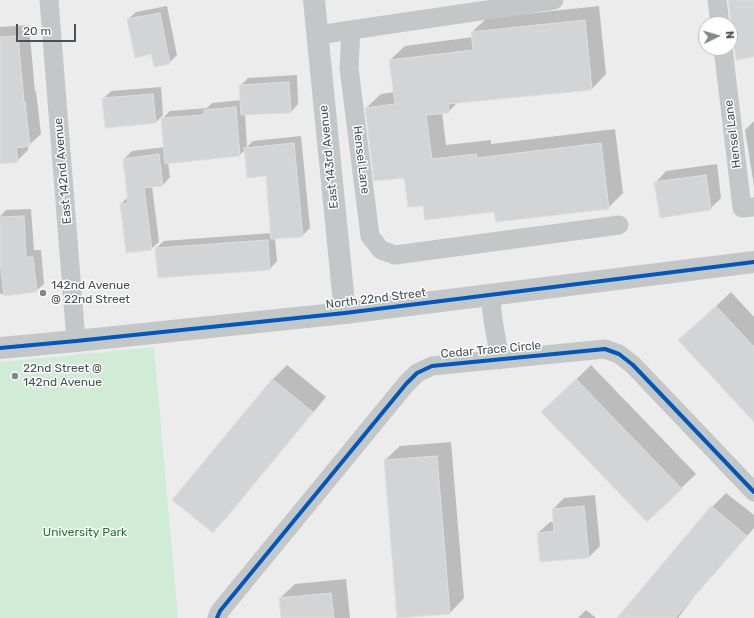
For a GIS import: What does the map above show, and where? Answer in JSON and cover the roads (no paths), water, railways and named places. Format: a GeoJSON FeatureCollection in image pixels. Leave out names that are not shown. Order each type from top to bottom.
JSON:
{"type":"FeatureCollection","features":[{"type":"Feature","properties":{"kind":"street","name":"East 142nd Avenue"},"geometry":{"type":"LineString","coordinates":[[49,0],[76,341]]}},
{"type":"Feature","properties":{"kind":"street","name":"East 143rd Avenue"},"geometry":{"type":"LineString","coordinates":[[314,0],[345,313]]}},
{"type":"Feature","properties":{"kind":"street"},"geometry":{"type":"LineString","coordinates":[[318,34],[554,0]]}},
{"type":"Feature","properties":{"kind":"street"},"geometry":{"type":"LineString","coordinates":[[717,0],[719,16]]}},
{"type":"Feature","properties":{"kind":"street","name":"Hensel Lane"},"geometry":{"type":"LineString","coordinates":[[351,30],[349,68],[370,236],[381,250],[395,256],[620,225]]}},
{"type":"Feature","properties":{"kind":"street","name":"Hensel Lane"},"geometry":{"type":"LineString","coordinates":[[724,56],[742,208],[754,207]]}},
{"type":"Feature","properties":{"kind":"street","name":"North 22nd Street"},"geometry":{"type":"LineString","coordinates":[[0,348],[345,313],[754,262]]}},
{"type":"Feature","properties":{"kind":"street","name":"Cedar Trace Circle"},"geometry":{"type":"LineString","coordinates":[[490,295],[500,360]]}},
{"type":"Feature","properties":{"kind":"street","name":"Cedar Trace Circle"},"geometry":{"type":"LineString","coordinates":[[217,618],[220,611],[406,384],[418,373],[432,366],[605,349],[619,354],[633,364],[754,492]]}},
{"type":"Feature","properties":{"kind":"place","name":"142nd Avenue @ 22nd Street"},"geometry":{"type":"Point","coordinates":[43,293]}},
{"type":"Feature","properties":{"kind":"place","name":"22nd Street @ 142nd Avenue"},"geometry":{"type":"Point","coordinates":[15,376]}},
{"type":"Feature","properties":{"kind":"park label","name":"University Park"},"geometry":{"type":"Point","coordinates":[85,533]}}]}
